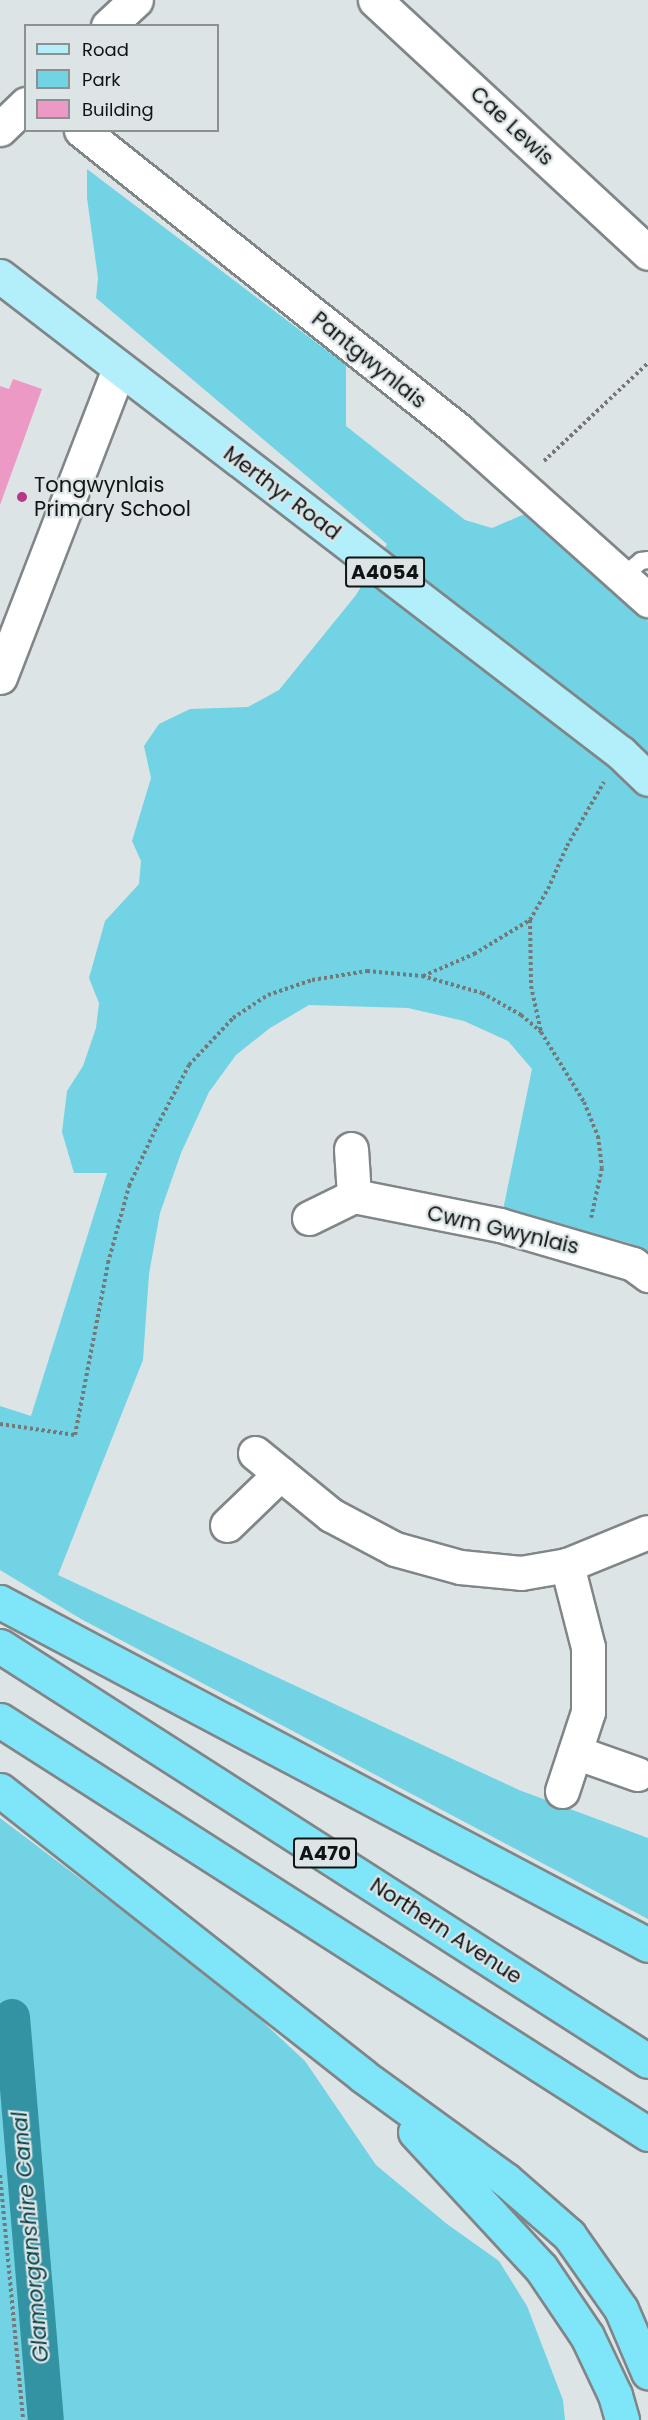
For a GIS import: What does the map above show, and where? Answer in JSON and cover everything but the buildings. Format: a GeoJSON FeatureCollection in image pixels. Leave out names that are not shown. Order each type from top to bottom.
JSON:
{"type":"FeatureCollection","features":[{"type":"Feature","properties":{"kind":"highway"},"geometry":{"type":"LineString","coordinates":[[0,1602],[648,1945]]}},
{"type":"Feature","properties":{"kind":"highway","name":"Northern Avenue"},"geometry":{"type":"LineString","coordinates":[[0,1646],[648,2061]]}},
{"type":"Feature","properties":{"kind":"highway","name":"A470"},"geometry":{"type":"LineString","coordinates":[[0,1720],[648,2134]]}},
{"type":"Feature","properties":{"kind":"highway"},"geometry":{"type":"LineString","coordinates":[[0,1790],[363,2076],[506,2180],[568,2235],[621,2309],[648,2372]]}},
{"type":"Feature","properties":{"kind":"highway"},"geometry":{"type":"LineString","coordinates":[[363,2076],[541,2268],[587,2336],[615,2395],[622,2420]]}},
{"type":"Feature","properties":{"kind":"main road","name":"Merthyr Road"},"geometry":{"type":"LineString","coordinates":[[0,276],[621,753],[648,779]]}},
{"type":"Feature","properties":{"kind":"street"},"geometry":{"type":"LineString","coordinates":[[110,24],[136,0]]}},
{"type":"Feature","properties":{"kind":"street","name":"Cae Lewis"},"geometry":{"type":"LineString","coordinates":[[375,0],[648,253]]}},
{"type":"Feature","properties":{"kind":"street"},"geometry":{"type":"LineString","coordinates":[[0,129],[24,106]]}},
{"type":"Feature","properties":{"kind":"street","name":"Pantgwynlais"},"geometry":{"type":"LineString","coordinates":[[84,132],[459,431],[519,484],[635,568],[648,600]]}},
{"type":"Feature","properties":{"kind":"street"},"geometry":{"type":"LineString","coordinates":[[4,657],[119,369]]}},
{"type":"Feature","properties":{"kind":"street"},"geometry":{"type":"LineString","coordinates":[[309,1218],[354,1196],[351,1149]]}},
{"type":"Feature","properties":{"kind":"street","name":"Cwm Gwynlais"},"geometry":{"type":"LineString","coordinates":[[354,1196],[500,1225],[633,1264],[648,1275]]}},
{"type":"Feature","properties":{"kind":"street"},"geometry":{"type":"LineString","coordinates":[[255,1453],[331,1515],[395,1549],[460,1567],[521,1573],[567,1565],[648,1532]]}},
{"type":"Feature","properties":{"kind":"street"},"geometry":{"type":"LineString","coordinates":[[227,1525],[280,1474]]}},
{"type":"Feature","properties":{"kind":"street"},"geometry":{"type":"LineString","coordinates":[[562,1791],[588,1712],[588,1647],[567,1565]]}},
{"type":"Feature","properties":{"kind":"street"},"geometry":{"type":"LineString","coordinates":[[575,1752],[638,1774]]}},
{"type":"Feature","properties":{"kind":"path"},"geometry":{"type":"LineString","coordinates":[[519,484],[648,363]]}},
{"type":"Feature","properties":{"kind":"path"},"geometry":{"type":"LineString","coordinates":[[541,1032],[531,986],[531,920],[567,846],[621,753]]}},
{"type":"Feature","properties":{"kind":"path"},"geometry":{"type":"LineString","coordinates":[[422,976],[474,954],[531,920]]}},
{"type":"Feature","properties":{"kind":"path"},"geometry":{"type":"LineString","coordinates":[[0,1424],[75,1435],[108,1263],[129,1186],[157,1126],[189,1065],[233,1018],[268,995],[312,980],[367,971],[422,976],[482,993],[521,1015],[541,1032],[584,1102],[598,1136],[602,1168],[584,1248]]}},
{"type":"Feature","properties":{"kind":"path"},"geometry":{"type":"LineString","coordinates":[[0,2175],[23,2420]]}},
{"type":"Feature","properties":{"kind":"green space"},"geometry":{"type":"Polygon","coordinates":[[[87,169],[346,365],[346,426],[465,520],[492,528],[527,513],[648,621],[648,1255],[629,1243],[503,1210],[532,1069],[508,1041],[464,1021],[408,1008],[309,1005],[270,1028],[236,1055],[209,1092],[181,1153],[160,1213],[149,1274],[143,1360],[58,1575],[519,1790],[648,1838],[648,1919],[81,1619],[0,1570],[0,1406],[31,1416],[107,1173],[74,1173],[62,1132],[67,1091],[83,1066],[96,1028],[99,1003],[89,978],[105,921],[139,884],[141,861],[132,841],[151,778],[144,746],[159,724],[190,709],[248,707],[279,690],[356,595],[387,544],[96,298],[98,278],[87,198],[87,169]]]}},
{"type":"Feature","properties":{"kind":"green space"},"geometry":{"type":"Polygon","coordinates":[[[0,1818],[233,1994],[305,2061],[376,2165],[447,2224],[499,2261],[527,2306],[563,2400],[565,2420],[0,2420],[0,1818]]]}},
{"type":"Feature","properties":{"kind":"waterway","name":"Glamorganshire Canal"},"geometry":{"type":"LineString","coordinates":[[12,2017],[46,2420]]}},
{"type":"Feature","properties":{"kind":"place","name":"Tongwynlais Primary School"},"geometry":{"type":"Point","coordinates":[22,497]}}]}
